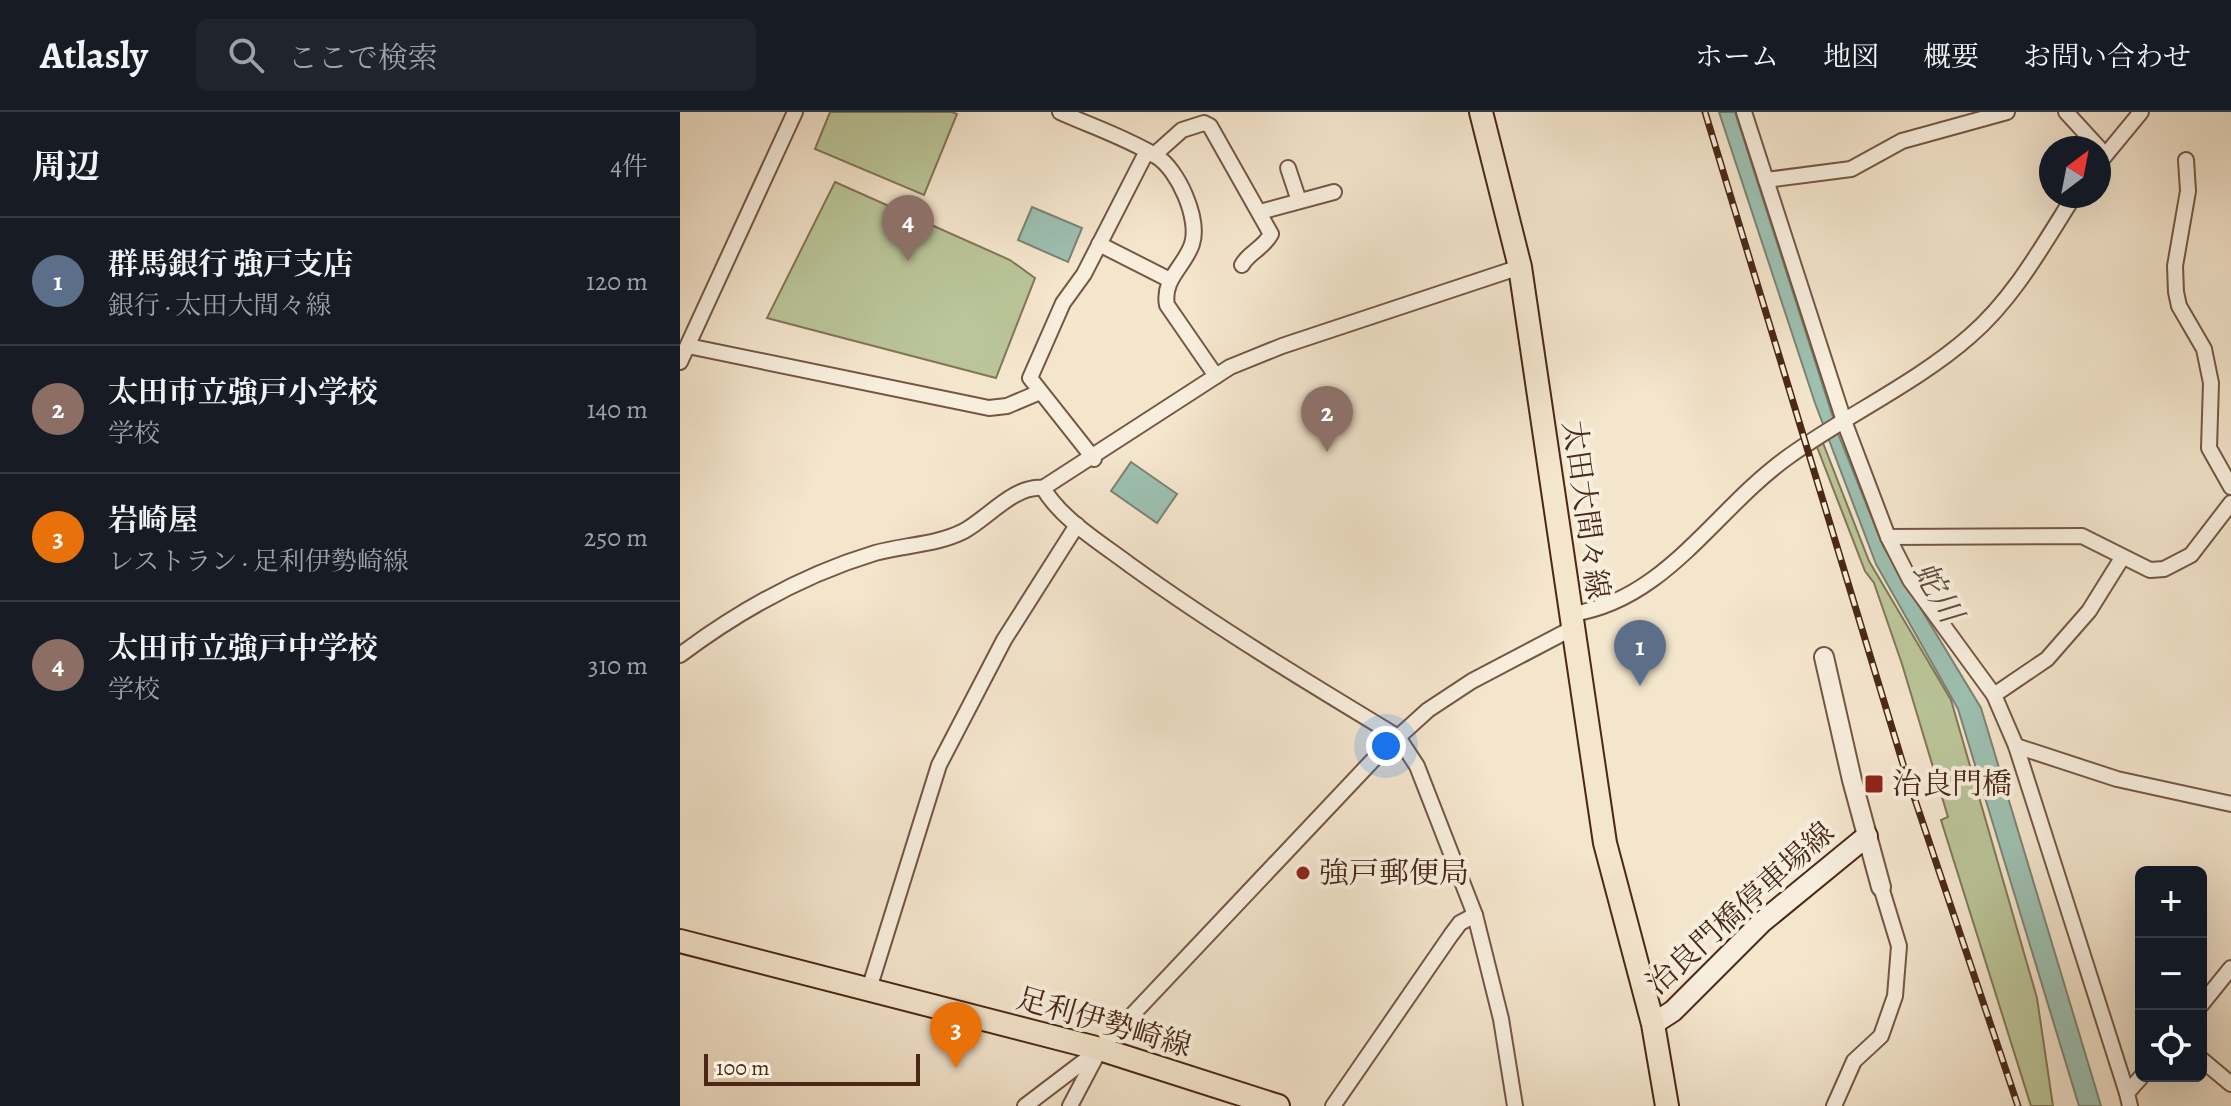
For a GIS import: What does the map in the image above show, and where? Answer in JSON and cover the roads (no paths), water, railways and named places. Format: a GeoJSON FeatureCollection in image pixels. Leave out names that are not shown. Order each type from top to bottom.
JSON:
{"type":"FeatureCollection","features":[{"type":"Feature","properties":{"kind":"main road","name":"太田大間々線"},"geometry":{"type":"LineString","coordinates":[[1481,112],[1520,267],[1605,843],[1653,1024],[1667,1106]]}},
{"type":"Feature","properties":{"kind":"main road","name":"治良門橋停車場線"},"geometry":{"type":"LineString","coordinates":[[1653,1024],[1673,1011],[1762,922],[1867,836]]}},
{"type":"Feature","properties":{"kind":"main road","name":"足利伊勢崎線"},"geometry":{"type":"LineString","coordinates":[[680,941],[1100,1049],[1278,1106]]}},
{"type":"Feature","properties":{"kind":"street"},"geometry":{"type":"LineString","coordinates":[[680,362],[795,112]]}},
{"type":"Feature","properties":{"kind":"street"},"geometry":{"type":"LineString","coordinates":[[1060,112],[1150,153],[1166,165],[1191,208],[1194,219],[1192,245],[1170,280],[1165,295],[1167,305],[1216,376]]}},
{"type":"Feature","properties":{"kind":"street"},"geometry":{"type":"LineString","coordinates":[[1744,112],[1842,422],[1888,537],[1910,580],[1994,695],[2016,746],[2128,1100]]}},
{"type":"Feature","properties":{"kind":"street"},"geometry":{"type":"LineString","coordinates":[[1766,180],[1851,169],[1902,141],[2007,112]]}},
{"type":"Feature","properties":{"kind":"street"},"geometry":{"type":"LineString","coordinates":[[2066,112],[2086,136]]}},
{"type":"Feature","properties":{"kind":"street"},"geometry":{"type":"LineString","coordinates":[[2111,142],[2141,112]]}},
{"type":"Feature","properties":{"kind":"street"},"geometry":{"type":"LineString","coordinates":[[1094,459],[1030,378],[1063,303],[1084,274],[1150,153],[1182,130],[1204,123],[1210,126],[1271,234],[1265,246],[1246,258],[1242,265]]}},
{"type":"Feature","properties":{"kind":"street"},"geometry":{"type":"LineString","coordinates":[[2186,160],[2188,191],[2175,266],[2176,292],[2179,306],[2204,349],[2211,383],[2209,448],[2231,487]]}},
{"type":"Feature","properties":{"kind":"street"},"geometry":{"type":"LineString","coordinates":[[1288,168],[1299,201]]}},
{"type":"Feature","properties":{"kind":"street"},"geometry":{"type":"LineString","coordinates":[[1260,212],[1334,192]]}},
{"type":"Feature","properties":{"kind":"street"},"geometry":{"type":"LineString","coordinates":[[1025,1106],[1100,1049],[1398,737],[1428,710],[1572,621],[1652,583],[1770,471],[1968,338],[2021,278],[2066,208]]}},
{"type":"Feature","properties":{"kind":"street"},"geometry":{"type":"LineString","coordinates":[[1099,244],[1170,280]]}},
{"type":"Feature","properties":{"kind":"street"},"geometry":{"type":"LineString","coordinates":[[680,655],[732,616],[800,580],[876,553],[963,531],[1011,498],[1034,487],[1043,488],[1094,459],[1216,376],[1282,346],[1520,267]]}},
{"type":"Feature","properties":{"kind":"street"},"geometry":{"type":"LineString","coordinates":[[688,346],[989,408],[1007,406],[1040,392]]}},
{"type":"Feature","properties":{"kind":"street"},"geometry":{"type":"LineString","coordinates":[[1043,488],[1077,525],[1223,630],[1398,737],[1417,766],[1475,915],[1501,1019],[1515,1106]]}},
{"type":"Feature","properties":{"kind":"street"},"geometry":{"type":"LineString","coordinates":[[1888,537],[2082,536],[2150,570],[2178,564],[2203,541],[2231,503]]}},
{"type":"Feature","properties":{"kind":"street"},"geometry":{"type":"LineString","coordinates":[[869,989],[939,765],[1004,640],[1077,525]]}},
{"type":"Feature","properties":{"kind":"street"},"geometry":{"type":"LineString","coordinates":[[1994,695],[2047,659],[2089,611],[2122,558]]}},
{"type":"Feature","properties":{"kind":"street"},"geometry":{"type":"LineString","coordinates":[[1824,657],[1867,836],[1899,946],[1895,996],[1881,1036],[1854,1061],[1834,1106]]}},
{"type":"Feature","properties":{"kind":"street"},"geometry":{"type":"LineString","coordinates":[[2016,746],[2117,779],[2231,804]]}},
{"type":"Feature","properties":{"kind":"street"},"geometry":{"type":"LineString","coordinates":[[1333,1106],[1407,1003],[1451,935],[1460,923],[1475,915]]}},
{"type":"Feature","properties":{"kind":"street"},"geometry":{"type":"LineString","coordinates":[[2207,998],[2231,968]]}},
{"type":"Feature","properties":{"kind":"street"},"geometry":{"type":"LineString","coordinates":[[1070,1106],[1100,1049]]}},
{"type":"Feature","properties":{"kind":"street"},"geometry":{"type":"LineString","coordinates":[[2207,1064],[2231,1084]]}},
{"type":"Feature","properties":{"kind":"street"},"geometry":{"type":"LineString","coordinates":[[2128,1100],[2138,1082]]}},
{"type":"Feature","properties":{"kind":"railway"},"geometry":{"type":"LineString","coordinates":[[1705,112],[1903,764],[2018,1106]]}},
{"type":"Feature","properties":{"kind":"place","name":"太田市立強戸中学校"},"geometry":{"type":"Point","coordinates":[908,261]}},
{"type":"Feature","properties":{"kind":"place","name":"太田市立強戸小学校"},"geometry":{"type":"Point","coordinates":[1327,452]}},
{"type":"Feature","properties":{"kind":"place","name":"群馬銀行 強戸支店"},"geometry":{"type":"Point","coordinates":[1640,686]}},
{"type":"Feature","properties":{"kind":"place","name":"治良門橋"},"geometry":{"type":"Point","coordinates":[1874,784]}},
{"type":"Feature","properties":{"kind":"place","name":"強戸郵便局"},"geometry":{"type":"Point","coordinates":[1303,873]}},
{"type":"Feature","properties":{"kind":"place","name":"岩崎屋"},"geometry":{"type":"Point","coordinates":[956,1068]}},
{"type":"Feature","properties":{"kind":"water label","name":"蛇川"},"geometry":{"type":"Point","coordinates":[1938,592]}}]}
